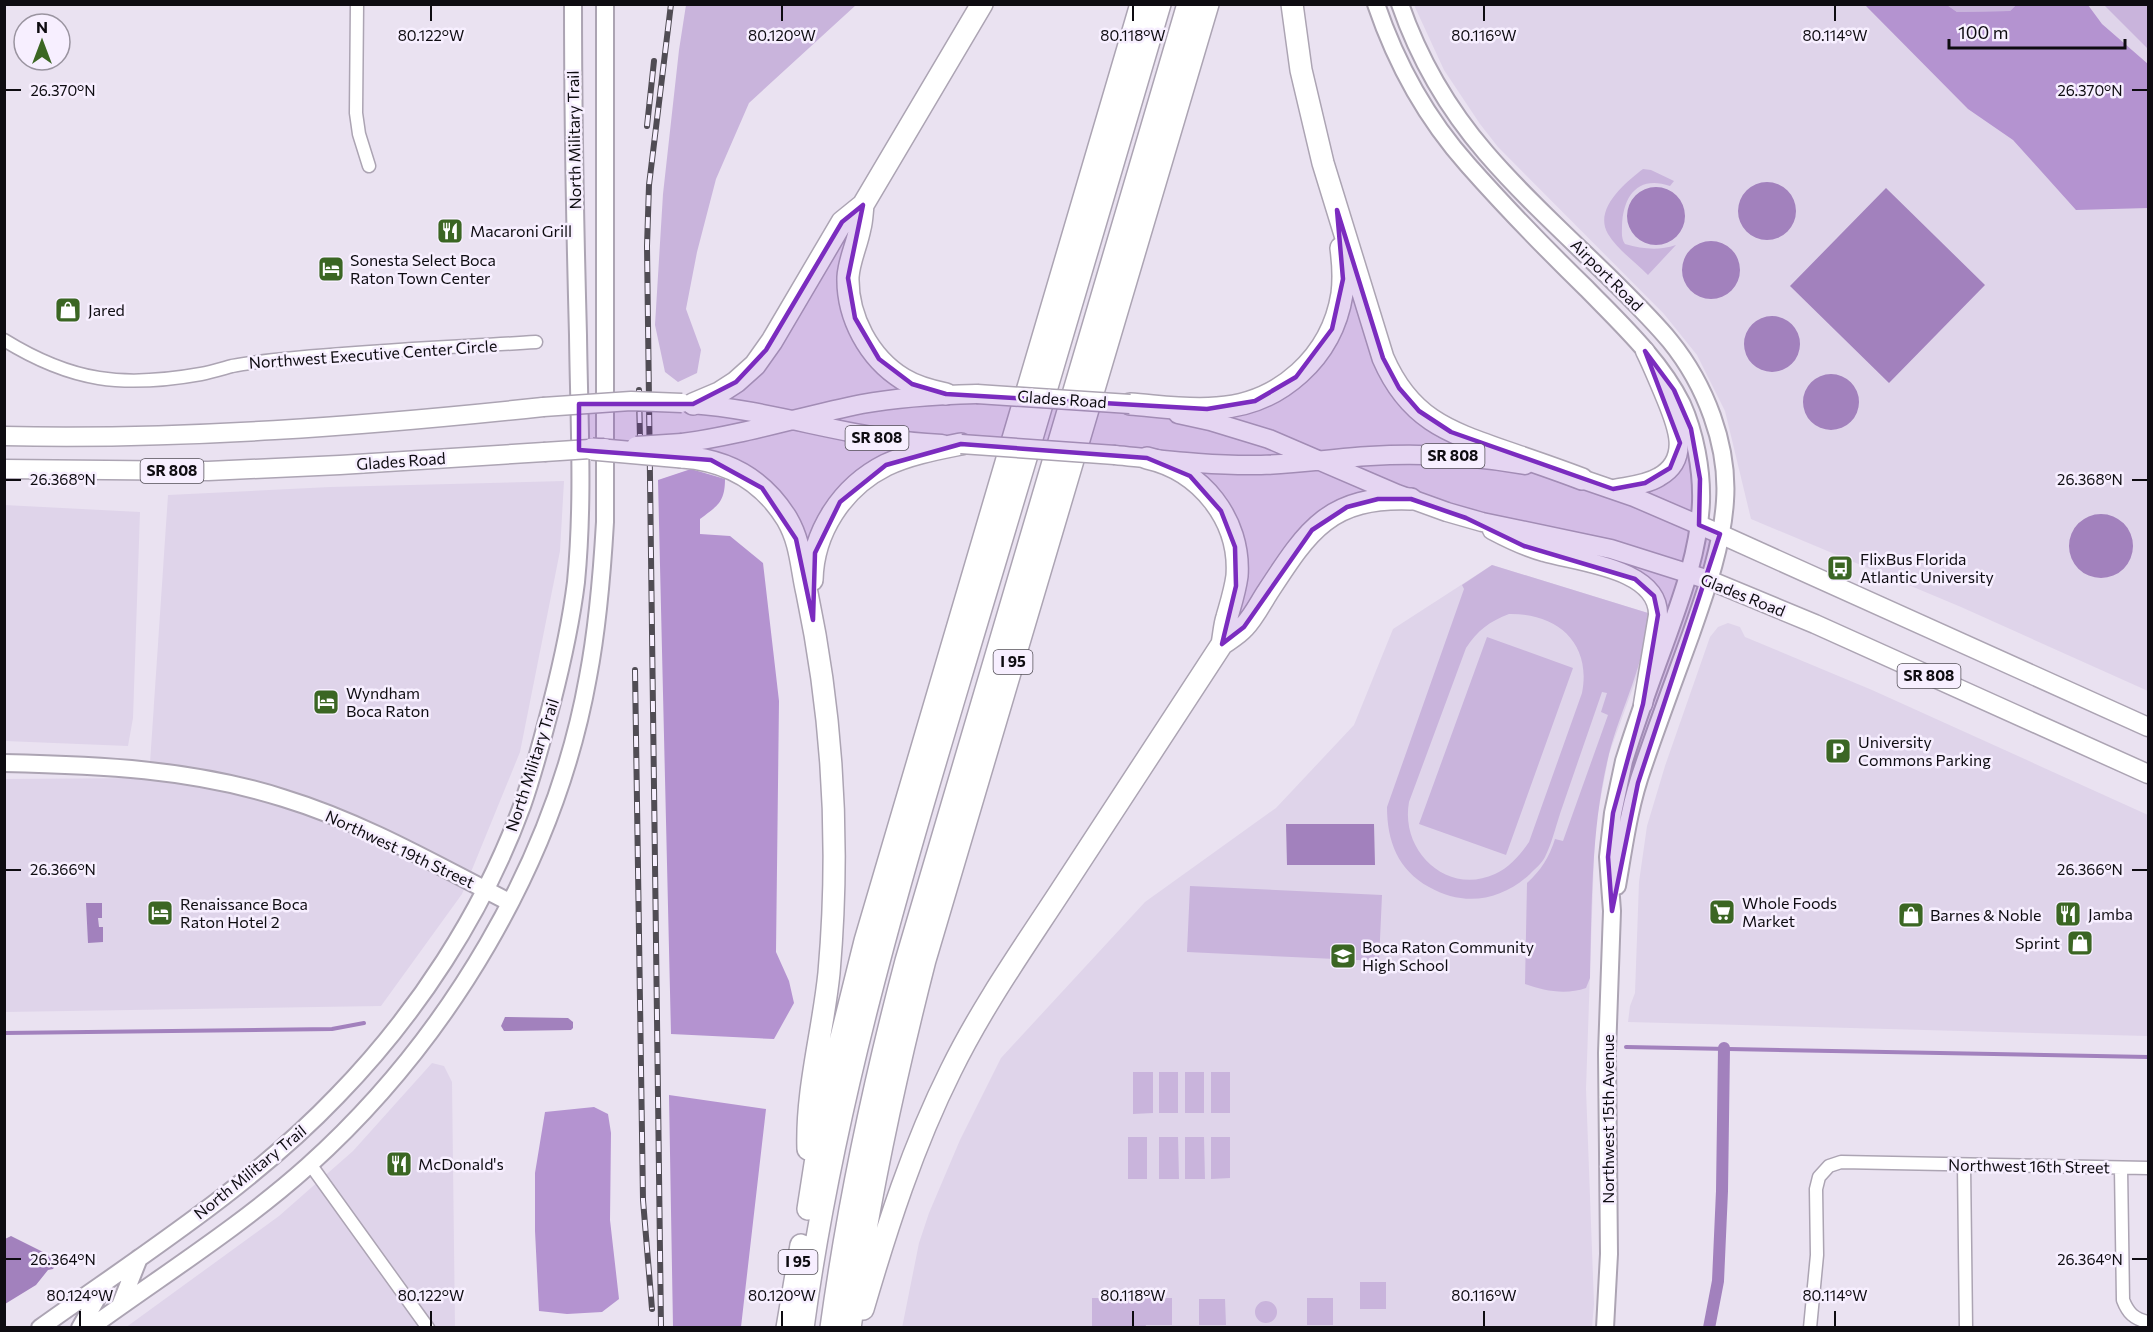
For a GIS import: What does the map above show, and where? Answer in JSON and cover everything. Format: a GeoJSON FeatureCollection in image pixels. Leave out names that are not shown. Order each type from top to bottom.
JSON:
{"type":"FeatureCollection","features":[{"type":"Feature","properties":{"kind":"highway"},"geometry":{"type":"LineString","coordinates":[[687,403],[719,393],[755,365],[772,341],[842,222],[863,205],[982,4]]}},
{"type":"Feature","properties":{"kind":"highway","name":"I 95"},"geometry":{"type":"LineString","coordinates":[[787,1328],[824,1106],[856,974],[1141,4]]}},
{"type":"Feature","properties":{"kind":"highway"},"geometry":{"type":"LineString","coordinates":[[803,1328],[825,1194],[849,1079],[876,970],[1160,4]]}},
{"type":"Feature","properties":{"kind":"highway"},"geometry":{"type":"LineString","coordinates":[[831,1328],[857,1172],[903,972],[1188,4]]}},
{"type":"Feature","properties":{"kind":"highway","name":"I 95"},"geometry":{"type":"LineString","coordinates":[[849,1328],[877,1164],[925,960],[1208,4]]}},
{"type":"Feature","properties":{"kind":"highway"},"geometry":{"type":"LineString","coordinates":[[1292,4],[1305,90],[1323,163],[1383,358],[1393,378],[1412,404],[1426,417],[1451,432],[1582,478]]}},
{"type":"Feature","properties":{"kind":"highway"},"geometry":{"type":"LineString","coordinates":[[863,205],[860,230],[852,252],[848,278],[852,306],[859,329],[879,359],[897,375],[920,387],[946,394]]}},
{"type":"Feature","properties":{"kind":"highway"},"geometry":{"type":"LineString","coordinates":[[1130,404],[1207,409],[1231,407],[1265,397],[1296,377],[1321,349],[1332,329],[1340,304],[1343,267],[1337,210]]}},
{"type":"Feature","properties":{"kind":"highway"},"geometry":{"type":"LineString","coordinates":[[813,620],[812,578],[815,553],[824,528],[840,502],[866,477],[886,465],[961,444]]}},
{"type":"Feature","properties":{"kind":"highway"},"geometry":{"type":"LineString","coordinates":[[592,449],[682,450],[733,468],[762,488],[776,504],[792,530],[800,550],[813,620],[830,752],[834,840],[829,973],[807,1121],[810,1197]]}},
{"type":"Feature","properties":{"kind":"highway"},"geometry":{"type":"LineString","coordinates":[[1147,458],[1175,467],[1190,476],[1214,500],[1227,523],[1235,548],[1237,573],[1222,644]]}},
{"type":"Feature","properties":{"kind":"highway"},"geometry":{"type":"LineString","coordinates":[[858,1328],[899,1193],[929,1118],[959,1054],[1003,978],[1222,644],[1244,627],[1298,546],[1320,524],[1347,507],[1368,501],[1386,498],[1411,499]]}},
{"type":"Feature","properties":{"kind":"main road","name":"North Military Trail"},"geometry":{"type":"LineString","coordinates":[[40,1328],[260,1168],[294,1139],[339,1094],[375,1054],[421,994],[485,889],[522,806],[561,670],[575,585],[580,521],[573,4]]}},
{"type":"Feature","properties":{"kind":"main road"},"geometry":{"type":"LineString","coordinates":[[597,4],[605,44]]}},
{"type":"Feature","properties":{"kind":"main road","name":"North Military Trail"},"geometry":{"type":"LineString","coordinates":[[90,1328],[235,1224],[310,1164],[392,1080],[459,990],[492,935],[549,816],[573,741],[588,678],[601,591],[605,522],[605,4]]}},
{"type":"Feature","properties":{"kind":"main road","name":"Airport Road"},"geometry":{"type":"LineString","coordinates":[[1376,4],[1406,75],[1428,112],[1453,147],[1525,227],[1625,328],[1645,351],[1682,404],[1691,429],[1701,486],[1699,525],[1689,573]]}},
{"type":"Feature","properties":{"kind":"main road","name":"Airport Road"},"geometry":{"type":"LineString","coordinates":[[1400,4],[1424,61],[1457,118],[1500,169],[1661,330],[1686,364],[1709,408],[1721,453],[1725,493],[1720,534],[1709,580]]}},
{"type":"Feature","properties":{"kind":"main road"},"geometry":{"type":"LineString","coordinates":[[1613,489],[1645,483],[1661,477],[1674,464],[1679,448],[1675,421],[1645,351]]}},
{"type":"Feature","properties":{"kind":"main road","name":"Glades Road"},"geometry":{"type":"LineString","coordinates":[[682,450],[736,434],[880,401],[946,394],[1130,404],[1210,421],[1245,431],[1323,461],[1411,499],[1466,518],[1590,543],[1709,580],[1805,620],[2148,774]]}},
{"type":"Feature","properties":{"kind":"main road","name":"Glades Road"},"geometry":{"type":"LineString","coordinates":[[4,436],[86,437],[217,433],[369,424],[631,401],[687,403],[742,410],[863,436],[912,443],[961,444],[1226,465],[1323,461],[1391,455],[1453,456],[1524,465],[1582,478],[1613,489],[1720,534],[2148,726]]}},
{"type":"Feature","properties":{"kind":"main road","name":"Glades Road"},"geometry":{"type":"LineString","coordinates":[[4,469],[208,471],[592,449]]}},
{"type":"Feature","properties":{"kind":"main road"},"geometry":{"type":"LineString","coordinates":[[1466,518],[1524,546],[1607,567],[1635,579],[1650,591],[1657,602],[1658,615],[1643,704]]}},
{"type":"Feature","properties":{"kind":"main road","name":"Northwest 15th Avenue"},"geometry":{"type":"LineString","coordinates":[[1605,1328],[1609,1254],[1607,1053],[1612,911],[1608,857],[1612,813],[1624,761],[1689,573]]}},
{"type":"Feature","properties":{"kind":"main road","name":"Northwest 15th Avenue"},"geometry":{"type":"LineString","coordinates":[[1612,911],[1626,833],[1638,783],[1709,580]]}},
{"type":"Feature","properties":{"kind":"main road","name":"Northwest 19th Street"},"geometry":{"type":"LineString","coordinates":[[4,763],[149,770],[186,775],[255,790],[355,825],[509,902]]}},
{"type":"Feature","properties":{"kind":"main road"},"geometry":{"type":"LineString","coordinates":[[120,1306],[140,1257]]}},
{"type":"Feature","properties":{"kind":"main road"},"geometry":{"type":"LineString","coordinates":[[80,1328],[107,1280]]}},
{"type":"Feature","properties":{"kind":"street"},"geometry":{"type":"LineString","coordinates":[[357,4],[357,122],[369,166]]}},
{"type":"Feature","properties":{"kind":"street","name":"Northwest Executive Center Circle"},"geometry":{"type":"LineString","coordinates":[[4,340],[58,369],[85,376],[131,381],[182,377],[285,358],[536,342]]}},
{"type":"Feature","properties":{"kind":"street","name":"Northwest 16th Street"},"geometry":{"type":"LineString","coordinates":[[1810,1328],[1817,1255],[1816,1189],[1819,1177],[1829,1166],[1841,1162],[2148,1168]]}},
{"type":"Feature","properties":{"kind":"street"},"geometry":{"type":"LineString","coordinates":[[310,1164],[428,1328]]}},
{"type":"Feature","properties":{"kind":"street"},"geometry":{"type":"LineString","coordinates":[[1964,1165],[1966,1328]]}},
{"type":"Feature","properties":{"kind":"street"},"geometry":{"type":"LineString","coordinates":[[2121,1168],[2123,1300],[2128,1312],[2138,1320],[2148,1322]]}},
{"type":"Feature","properties":{"kind":"highlighted area"},"geometry":{"type":"Polygon","coordinates":[[[863,205],[848,278],[855,318],[879,359],[912,384],[946,394],[1207,409],[1255,401],[1296,377],[1332,329],[1343,279],[1337,210],[1383,358],[1399,388],[1419,411],[1451,432],[1613,489],[1645,483],[1670,468],[1680,443],[1645,351],[1674,390],[1691,429],[1700,479],[1699,525],[1720,534],[1638,783],[1612,911],[1608,857],[1613,813],[1643,704],[1658,615],[1654,596],[1635,579],[1524,546],[1466,518],[1411,499],[1378,499],[1347,507],[1312,530],[1244,627],[1222,644],[1236,586],[1235,547],[1221,511],[1190,476],[1147,458],[961,444],[886,465],[840,502],[815,553],[813,620],[796,539],[762,488],[711,460],[579,450],[579,404],[693,404],[736,382],[766,350],[842,222],[863,205]]]}},
{"type":"Feature","properties":{"kind":"shaded area"},"geometry":{"type":"Polygon","coordinates":[[[686,5],[856,5],[749,103],[716,179],[697,252],[686,309],[701,350],[697,373],[678,382],[665,372],[655,325],[663,194],[686,5]]]}},
{"type":"Feature","properties":{"kind":"shaded area"},"geometry":{"type":"Polygon","coordinates":[[[1414,5],[2148,5],[2148,691],[1961,607],[1751,519],[1725,411],[1697,355],[1664,314],[1498,147],[1444,70],[1414,5]]]}},
{"type":"Feature","properties":{"kind":"shaded area"},"geometry":{"type":"Polygon","coordinates":[[[1865,5],[1947,5],[1957,12],[2010,11],[2016,5],[2088,5],[2102,24],[2148,64],[2148,208],[2076,210],[2013,140],[1968,109],[1865,5]]]}},
{"type":"Feature","properties":{"kind":"shaded area"},"geometry":{"type":"Polygon","coordinates":[[[1947,5],[2016,5],[2010,11],[1957,12],[1947,5]]]}},
{"type":"Feature","properties":{"kind":"shaded area"},"geometry":{"type":"Polygon","coordinates":[[[2104,5],[2148,5],[2148,49],[2104,5]]]}},
{"type":"Feature","properties":{"kind":"shaded area"},"geometry":{"type":"Polygon","coordinates":[[[1643,169],[1651,170],[1674,181],[1670,186],[1649,183],[1641,186],[1629,197],[1625,206],[1622,238],[1625,244],[1650,249],[1676,245],[1648,275],[1616,245],[1604,225],[1608,206],[1614,197],[1643,169]]]}},
{"type":"Feature","properties":{"kind":"shaded area"},"geometry":{"type":"Polygon","coordinates":[[[1761,182],[1773,182],[1788,190],[1796,205],[1796,217],[1788,232],[1773,240],[1761,240],[1746,232],[1738,217],[1738,205],[1746,190],[1761,182]]]}},
{"type":"Feature","properties":{"kind":"shaded area"},"geometry":{"type":"Polygon","coordinates":[[[1650,187],[1662,187],[1677,195],[1685,210],[1685,222],[1677,237],[1662,245],[1650,245],[1635,237],[1627,222],[1627,210],[1635,195],[1650,187]]]}},
{"type":"Feature","properties":{"kind":"shaded area"},"geometry":{"type":"Polygon","coordinates":[[[1886,188],[1985,285],[1889,383],[1790,286],[1886,188]]]}},
{"type":"Feature","properties":{"kind":"shaded area"},"geometry":{"type":"Polygon","coordinates":[[[1711,241],[1722,243],[1732,249],[1738,259],[1740,270],[1738,281],[1732,291],[1722,297],[1711,299],[1700,297],[1690,291],[1684,281],[1682,270],[1684,259],[1690,249],[1700,243],[1711,241]]]}},
{"type":"Feature","properties":{"kind":"shaded area"},"geometry":{"type":"Polygon","coordinates":[[[1772,316],[1783,318],[1792,324],[1798,333],[1800,344],[1798,355],[1792,364],[1783,370],[1772,372],[1761,370],[1752,364],[1746,355],[1744,344],[1746,333],[1752,324],[1761,318],[1772,316]]]}},
{"type":"Feature","properties":{"kind":"shaded area"},"geometry":{"type":"Polygon","coordinates":[[[1831,374],[1842,376],[1851,382],[1857,391],[1859,402],[1857,413],[1851,422],[1842,428],[1831,430],[1820,428],[1811,422],[1805,413],[1803,402],[1805,391],[1811,382],[1820,376],[1831,374]]]}},
{"type":"Feature","properties":{"kind":"shaded area"},"geometry":{"type":"Polygon","coordinates":[[[691,469],[725,479],[722,499],[700,519],[700,534],[730,536],[763,563],[779,701],[776,952],[789,981],[794,1003],[774,1039],[671,1034],[658,480],[691,469]]]}},
{"type":"Feature","properties":{"kind":"shaded area"},"geometry":{"type":"Polygon","coordinates":[[[564,481],[560,551],[520,752],[462,894],[381,1006],[5,1012],[4,779],[149,778],[168,495],[330,487],[564,481]]]}},
{"type":"Feature","properties":{"kind":"shaded area"},"geometry":{"type":"Polygon","coordinates":[[[4,505],[140,512],[133,718],[128,746],[5,741],[4,505]]]}},
{"type":"Feature","properties":{"kind":"shaded area"},"geometry":{"type":"Polygon","coordinates":[[[2095,514],[2107,514],[2124,523],[2131,534],[2133,546],[2131,558],[2124,569],[2107,578],[2095,578],[2083,573],[2074,564],[2069,552],[2069,540],[2074,528],[2083,519],[2095,514]]]}},
{"type":"Feature","properties":{"kind":"shaded area","name":"Boca Raton Community High School"},"geometry":{"type":"Polygon","coordinates":[[[1492,565],[1648,613],[1647,649],[1609,754],[1595,828],[1586,1089],[1594,1304],[1592,1327],[902,1328],[919,1243],[929,1213],[960,1140],[1001,1058],[1145,902],[1276,808],[1354,725],[1393,629],[1492,565]]]}},
{"type":"Feature","properties":{"kind":"shaded area"},"geometry":{"type":"Polygon","coordinates":[[[1492,565],[1648,613],[1643,650],[1614,736],[1603,782],[1592,893],[1590,978],[1586,988],[1555,991],[1525,984],[1527,883],[1544,863],[1555,839],[1563,841],[1608,715],[1601,712],[1607,693],[1602,692],[1545,857],[1519,883],[1495,895],[1482,898],[1469,899],[1442,893],[1418,880],[1409,872],[1392,843],[1387,807],[1464,589],[1462,585],[1492,565]],[[1509,614],[1496,620],[1484,627],[1466,648],[1409,802],[1408,820],[1412,837],[1420,852],[1431,865],[1444,874],[1460,879],[1477,879],[1495,874],[1514,860],[1529,842],[1582,693],[1584,675],[1576,645],[1555,625],[1526,615],[1509,614]]]}},
{"type":"Feature","properties":{"kind":"shaded area"},"geometry":{"type":"Polygon","coordinates":[[[1728,623],[1740,627],[1745,637],[1872,690],[2148,815],[2148,1036],[1628,1022],[1630,1006],[1635,993],[1639,882],[1647,826],[1665,766],[1710,637],[1718,627],[1728,623]]]}},
{"type":"Feature","properties":{"kind":"shaded area"},"geometry":{"type":"Polygon","coordinates":[[[1487,637],[1573,668],[1506,855],[1419,824],[1487,637]]]}},
{"type":"Feature","properties":{"kind":"shaded area"},"geometry":{"type":"Polygon","coordinates":[[[1286,824],[1374,824],[1375,865],[1287,865],[1286,824]]]}},
{"type":"Feature","properties":{"kind":"shaded area"},"geometry":{"type":"Polygon","coordinates":[[[1190,886],[1382,895],[1379,961],[1187,952],[1190,886]]]}},
{"type":"Feature","properties":{"kind":"shaded area"},"geometry":{"type":"Polygon","coordinates":[[[86,903],[102,903],[102,918],[98,918],[99,927],[103,927],[103,942],[88,943],[86,903]]]}},
{"type":"Feature","properties":{"kind":"shaded area"},"geometry":{"type":"Polygon","coordinates":[[[505,1017],[568,1018],[573,1022],[573,1028],[571,1030],[504,1031],[501,1026],[505,1017]]]}},
{"type":"Feature","properties":{"kind":"shaded area"},"geometry":{"type":"Polygon","coordinates":[[[432,1063],[444,1066],[452,1082],[455,1327],[125,1328],[279,1216],[353,1151],[432,1063]]]}},
{"type":"Feature","properties":{"kind":"shaded area"},"geometry":{"type":"Polygon","coordinates":[[[1133,1072],[1153,1072],[1153,1113],[1133,1114],[1133,1072]]]}},
{"type":"Feature","properties":{"kind":"shaded area"},"geometry":{"type":"Polygon","coordinates":[[[1159,1072],[1178,1072],[1178,1113],[1159,1113],[1159,1072]]]}},
{"type":"Feature","properties":{"kind":"shaded area"},"geometry":{"type":"Polygon","coordinates":[[[1185,1072],[1204,1072],[1204,1113],[1185,1113],[1185,1072]]]}},
{"type":"Feature","properties":{"kind":"shaded area"},"geometry":{"type":"Polygon","coordinates":[[[1211,1072],[1230,1072],[1230,1113],[1211,1113],[1211,1072]]]}},
{"type":"Feature","properties":{"kind":"shaded area"},"geometry":{"type":"Polygon","coordinates":[[[669,1095],[766,1109],[741,1327],[673,1327],[669,1095]]]}},
{"type":"Feature","properties":{"kind":"shaded area"},"geometry":{"type":"Polygon","coordinates":[[[594,1107],[608,1114],[611,1133],[610,1220],[619,1299],[602,1312],[567,1314],[539,1311],[535,1173],[545,1112],[594,1107]]]}},
{"type":"Feature","properties":{"kind":"shaded area"},"geometry":{"type":"Polygon","coordinates":[[[1128,1137],[1147,1137],[1147,1179],[1128,1179],[1128,1137]]]}},
{"type":"Feature","properties":{"kind":"shaded area"},"geometry":{"type":"Polygon","coordinates":[[[1159,1137],[1178,1137],[1179,1179],[1159,1179],[1159,1137]]]}},
{"type":"Feature","properties":{"kind":"shaded area"},"geometry":{"type":"Polygon","coordinates":[[[1185,1137],[1204,1137],[1205,1179],[1185,1179],[1185,1137]]]}},
{"type":"Feature","properties":{"kind":"shaded area"},"geometry":{"type":"Polygon","coordinates":[[[1211,1137],[1230,1137],[1230,1178],[1211,1179],[1211,1137]]]}},
{"type":"Feature","properties":{"kind":"shaded area"},"geometry":{"type":"Polygon","coordinates":[[[11,1236],[51,1256],[57,1263],[36,1285],[5,1304],[5,1239],[11,1236]]]}},
{"type":"Feature","properties":{"kind":"shaded area"},"geometry":{"type":"Polygon","coordinates":[[[1360,1282],[1386,1282],[1386,1309],[1360,1309],[1360,1282]]]}},
{"type":"Feature","properties":{"kind":"shaded area"},"geometry":{"type":"Polygon","coordinates":[[[1119,1296],[1172,1298],[1172,1325],[1146,1325],[1145,1328],[1092,1326],[1092,1298],[1118,1298],[1119,1296]]]}},
{"type":"Feature","properties":{"kind":"shaded area"},"geometry":{"type":"Polygon","coordinates":[[[1307,1298],[1333,1298],[1333,1325],[1307,1325],[1307,1298]]]}},
{"type":"Feature","properties":{"kind":"shaded area"},"geometry":{"type":"Polygon","coordinates":[[[1199,1299],[1225,1299],[1226,1325],[1199,1325],[1199,1299]]]}},
{"type":"Feature","properties":{"kind":"shaded area"},"geometry":{"type":"Polygon","coordinates":[[[1266,1301],[1274,1304],[1277,1312],[1274,1320],[1266,1323],[1258,1320],[1255,1312],[1258,1304],[1266,1301]]]}},
{"type":"Feature","properties":{"kind":"waterway"},"geometry":{"type":"LineString","coordinates":[[4,1033],[332,1029],[364,1023]]}},
{"type":"Feature","properties":{"kind":"waterway"},"geometry":{"type":"LineString","coordinates":[[1626,1047],[2148,1057]]}},
{"type":"Feature","properties":{"kind":"waterway"},"geometry":{"type":"LineString","coordinates":[[1709,1328],[1718,1281],[1724,1048]]}},
{"type":"Feature","properties":{"kind":"railway"},"geometry":{"type":"LineString","coordinates":[[661,1328],[647,246],[649,185],[671,4]]}},
{"type":"Feature","properties":{"kind":"railway"},"geometry":{"type":"LineString","coordinates":[[647,126],[654,61]]}},
{"type":"Feature","properties":{"kind":"railway"},"geometry":{"type":"LineString","coordinates":[[639,390],[640,441]]}},
{"type":"Feature","properties":{"kind":"railway"},"geometry":{"type":"LineString","coordinates":[[635,670],[643,1200],[652,1309]]}},
{"type":"Feature","properties":{"kind":"place","name":"Macaroni Grill"},"geometry":{"type":"Point","coordinates":[450,231]}},
{"type":"Feature","properties":{"kind":"place","name":"Sonesta Select Boca Raton Town Center"},"geometry":{"type":"Point","coordinates":[331,269]}},
{"type":"Feature","properties":{"kind":"place","name":"Jared"},"geometry":{"type":"Point","coordinates":[68,310]}},
{"type":"Feature","properties":{"kind":"place","name":"FlixBus Florida Atlantic University"},"geometry":{"type":"Point","coordinates":[1840,568]}},
{"type":"Feature","properties":{"kind":"place","name":"Wyndham Boca Raton"},"geometry":{"type":"Point","coordinates":[326,702]}},
{"type":"Feature","properties":{"kind":"place","name":"University Commons Parking"},"geometry":{"type":"Point","coordinates":[1838,751]}},
{"type":"Feature","properties":{"kind":"place","name":"Whole Foods Market"},"geometry":{"type":"Point","coordinates":[1722,912]}},
{"type":"Feature","properties":{"kind":"place","name":"Renaissance Boca Raton Hotel 2"},"geometry":{"type":"Point","coordinates":[160,913]}},
{"type":"Feature","properties":{"kind":"place","name":"Jamba"},"geometry":{"type":"Point","coordinates":[2068,914]}},
{"type":"Feature","properties":{"kind":"place","name":"Barnes & Noble"},"geometry":{"type":"Point","coordinates":[1911,915]}},
{"type":"Feature","properties":{"kind":"place","name":"Sprint"},"geometry":{"type":"Point","coordinates":[2080,943]}},
{"type":"Feature","properties":{"kind":"place","name":"Boca Raton Community High School"},"geometry":{"type":"Point","coordinates":[1343,956]}},
{"type":"Feature","properties":{"kind":"place","name":"McDonald's"},"geometry":{"type":"Point","coordinates":[399,1164]}}]}
